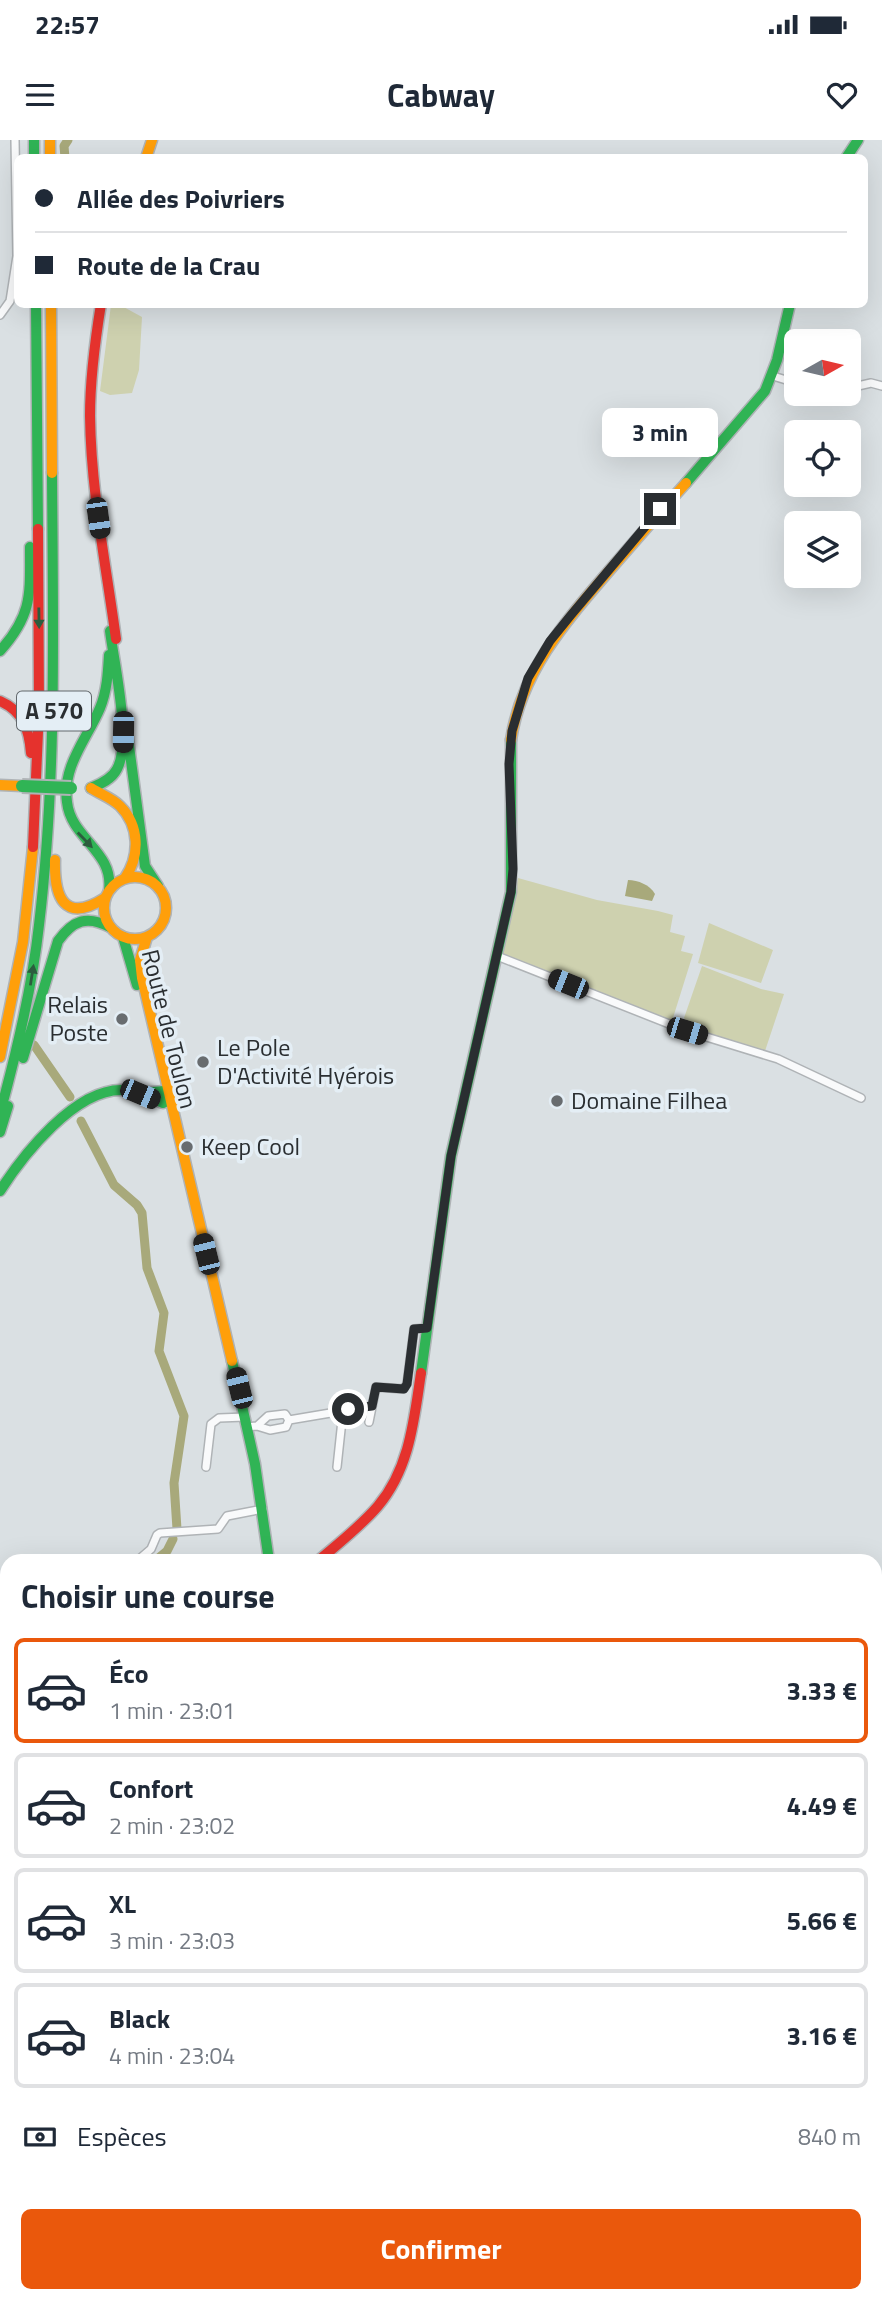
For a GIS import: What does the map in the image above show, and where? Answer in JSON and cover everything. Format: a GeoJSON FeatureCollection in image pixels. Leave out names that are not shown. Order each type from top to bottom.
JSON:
{"type":"FeatureCollection","features":[{"type":"Feature","properties":{"kind":"main road","name":"A 570"},"geometry":{"type":"LineString","coordinates":[[0,1057],[18,981],[27,914],[37,793],[39,653],[36,308]]}},
{"type":"Feature","properties":{"kind":"main road","name":"A 570"},"geometry":{"type":"LineString","coordinates":[[0,1113],[29,994],[41,921],[50,821],[54,711],[52,308]]}},
{"type":"Feature","properties":{"kind":"main road"},"geometry":{"type":"LineString","coordinates":[[53,308],[57,329],[60,635],[60,736],[54,883],[62,901],[77,908],[94,906],[125,878],[137,855],[131,825],[120,807],[90,788]]}},
{"type":"Feature","properties":{"kind":"main road"},"geometry":{"type":"LineString","coordinates":[[0,1132],[58,941],[67,928],[81,920],[97,920],[123,937],[147,937],[162,924],[166,915],[167,904],[145,866],[93,475],[90,416],[100,308]]}},
{"type":"Feature","properties":{"kind":"main road"},"geometry":{"type":"LineString","coordinates":[[326,1554],[379,1508],[407,1458],[451,1156],[509,906],[513,869],[509,764],[512,731],[528,678],[550,641],[571,615],[765,391],[773,376],[781,349],[789,308]]}},
{"type":"Feature","properties":{"kind":"main road"},"geometry":{"type":"LineString","coordinates":[[0,651],[19,628],[27,604],[37,351]]}},
{"type":"Feature","properties":{"kind":"main road"},"geometry":{"type":"LineString","coordinates":[[90,788],[109,781],[116,773],[123,748],[106,571]]}},
{"type":"Feature","properties":{"kind":"main road"},"geometry":{"type":"LineString","coordinates":[[110,631],[103,700],[70,764],[66,795],[68,814],[76,830],[106,863],[110,875],[105,918],[110,927]]}},
{"type":"Feature","properties":{"kind":"main road"},"geometry":{"type":"LineString","coordinates":[[0,701],[17,710],[26,723],[31,769],[21,910],[0,1035]]}},
{"type":"Feature","properties":{"kind":"main road"},"geometry":{"type":"LineString","coordinates":[[0,784],[90,788],[109,793],[123,802],[140,833]]}},
{"type":"Feature","properties":{"kind":"main road"},"geometry":{"type":"LineString","coordinates":[[125,878],[143,877],[158,886]]}},
{"type":"Feature","properties":{"kind":"main road","name":"Route de Toulon"},"geometry":{"type":"LineString","coordinates":[[123,937],[250,1423],[268,1554]]}},
{"type":"Feature","properties":{"kind":"main road","name":"Route de Toulon"},"geometry":{"type":"LineString","coordinates":[[147,937],[142,951],[141,969],[166,1096],[175,1118],[196,1212]]}},
{"type":"Feature","properties":{"kind":"main road"},"geometry":{"type":"LineString","coordinates":[[0,1191],[10,1175],[60,1123],[92,1096],[119,1089],[166,1096]]}},
{"type":"Feature","properties":{"kind":"street"},"geometry":{"type":"LineString","coordinates":[[0,315],[10,301],[14,275]]}},
{"type":"Feature","properties":{"kind":"street"},"geometry":{"type":"LineString","coordinates":[[773,376],[784,379]]}},
{"type":"Feature","properties":{"kind":"street"},"geometry":{"type":"LineString","coordinates":[[861,385],[871,383],[882,386]]}},
{"type":"Feature","properties":{"kind":"street"},"geometry":{"type":"LineString","coordinates":[[497,956],[687,1031],[778,1059],[861,1098]]}},
{"type":"Feature","properties":{"kind":"street"},"geometry":{"type":"LineString","coordinates":[[369,1422],[376,1387],[404,1389],[407,1384],[414,1329],[427,1328]]}},
{"type":"Feature","properties":{"kind":"street"},"geometry":{"type":"LineString","coordinates":[[289,1420],[372,1406]]}},
{"type":"Feature","properties":{"kind":"street"},"geometry":{"type":"LineString","coordinates":[[337,1467],[342,1411]]}},
{"type":"Feature","properties":{"kind":"street"},"geometry":{"type":"LineString","coordinates":[[250,1423],[268,1416],[285,1414],[289,1420]]}},
{"type":"Feature","properties":{"kind":"street"},"geometry":{"type":"LineString","coordinates":[[206,1467],[211,1424],[219,1418],[250,1423],[270,1430],[286,1427],[289,1420]]}},
{"type":"Feature","properties":{"kind":"street"},"geometry":{"type":"LineString","coordinates":[[146,1554],[152,1549],[160,1533],[218,1529],[227,1516],[262,1509]]}},
{"type":"Feature","properties":{"kind":"shaded area"},"geometry":{"type":"Polygon","coordinates":[[[111,308],[126,308],[142,317],[139,370],[132,393],[110,395],[100,391],[111,308]]]}},
{"type":"Feature","properties":{"kind":"shaded area"},"geometry":{"type":"Polygon","coordinates":[[[518,878],[597,900],[673,915],[670,932],[685,936],[681,951],[693,954],[672,1021],[503,955],[518,878]]]}},
{"type":"Feature","properties":{"kind":"shaded area"},"geometry":{"type":"Polygon","coordinates":[[[628,880],[640,882],[650,888],[655,894],[652,901],[625,896],[628,880]]]}},
{"type":"Feature","properties":{"kind":"shaded area"},"geometry":{"type":"Polygon","coordinates":[[[709,923],[773,950],[761,983],[698,963],[709,923]]]}},
{"type":"Feature","properties":{"kind":"shaded area"},"geometry":{"type":"Polygon","coordinates":[[[702,966],[761,989],[784,994],[765,1051],[693,1031],[684,1018],[702,966]]]}},
{"type":"Feature","properties":{"kind":"waterway"},"geometry":{"type":"LineString","coordinates":[[65,154],[64,146],[68,140]]}},
{"type":"Feature","properties":{"kind":"waterway"},"geometry":{"type":"LineString","coordinates":[[34,1045],[70,1097]]}},
{"type":"Feature","properties":{"kind":"waterway"},"geometry":{"type":"LineString","coordinates":[[81,1121],[114,1185],[137,1205],[142,1213],[147,1268],[164,1313],[159,1351],[184,1416],[174,1483],[177,1529]]}},
{"type":"Feature","properties":{"kind":"waterway"},"geometry":{"type":"LineString","coordinates":[[163,1554],[173,1539]]}},
{"type":"Feature","properties":{"kind":"traffic: fast"},"geometry":{"type":"LineString","coordinates":[[34,140],[34,154]]}},
{"type":"Feature","properties":{"kind":"traffic: fast"},"geometry":{"type":"LineString","coordinates":[[849,154],[858,140]]}},
{"type":"Feature","properties":{"kind":"traffic: fast"},"geometry":{"type":"LineString","coordinates":[[36,308],[38,529]]}},
{"type":"Feature","properties":{"kind":"traffic: fast"},"geometry":{"type":"LineString","coordinates":[[686,483],[765,391],[777,360],[789,308]]}},
{"type":"Feature","properties":{"kind":"traffic: fast"},"geometry":{"type":"LineString","coordinates":[[0,1113],[28,996],[45,869],[53,699],[52,473]]}},
{"type":"Feature","properties":{"kind":"traffic: fast"},"geometry":{"type":"LineString","coordinates":[[0,651],[19,626],[24,614],[29,591],[30,547]]}},
{"type":"Feature","properties":{"kind":"traffic: fast"},"geometry":{"type":"LineString","coordinates":[[91,788],[112,776],[117,769],[123,741],[110,631]]}},
{"type":"Feature","properties":{"kind":"traffic: fast"},"geometry":{"type":"LineString","coordinates":[[109,655],[102,702],[72,765],[66,789],[70,815],[105,865],[109,890]]}},
{"type":"Feature","properties":{"kind":"traffic: fast"},"geometry":{"type":"LineString","coordinates":[[127,731],[145,866],[158,886]]}},
{"type":"Feature","properties":{"kind":"traffic: fast"},"geometry":{"type":"LineString","coordinates":[[421,1373],[451,1156],[511,892],[511,740]]}},
{"type":"Feature","properties":{"kind":"traffic: fast"},"geometry":{"type":"LineString","coordinates":[[22,786],[71,788]]}},
{"type":"Feature","properties":{"kind":"traffic: fast"},"geometry":{"type":"LineString","coordinates":[[23,1058],[58,941],[69,928],[81,922],[94,921],[110,927]]}},
{"type":"Feature","properties":{"kind":"traffic: fast"},"geometry":{"type":"LineString","coordinates":[[123,937],[137,985]]}},
{"type":"Feature","properties":{"kind":"traffic: fast"},"geometry":{"type":"LineString","coordinates":[[0,1191],[36,1143],[86,1100],[104,1093],[127,1090],[163,1103],[167,1101],[169,1093]]}},
{"type":"Feature","properties":{"kind":"traffic: fast"},"geometry":{"type":"LineString","coordinates":[[142,1093],[164,1091],[169,1101]]}},
{"type":"Feature","properties":{"kind":"traffic: fast"},"geometry":{"type":"LineString","coordinates":[[0,1132],[8,1106]]}},
{"type":"Feature","properties":{"kind":"traffic: fast"},"geometry":{"type":"LineString","coordinates":[[232,1361],[255,1464],[268,1554]]}},
{"type":"Feature","properties":{"kind":"traffic: slow"},"geometry":{"type":"LineString","coordinates":[[50,140],[50,154]]}},
{"type":"Feature","properties":{"kind":"traffic: slow"},"geometry":{"type":"LineString","coordinates":[[147,154],[152,140]]}},
{"type":"Feature","properties":{"kind":"traffic: slow"},"geometry":{"type":"LineString","coordinates":[[51,308],[52,473]]}},
{"type":"Feature","properties":{"kind":"traffic: slow"},"geometry":{"type":"LineString","coordinates":[[511,740],[524,692],[547,649],[592,591],[686,483]]}},
{"type":"Feature","properties":{"kind":"traffic: slow"},"geometry":{"type":"LineString","coordinates":[[0,785],[22,786]]}},
{"type":"Feature","properties":{"kind":"traffic: slow"},"geometry":{"type":"LineString","coordinates":[[91,788],[117,803],[131,823],[136,841],[135,851],[125,878]]}},
{"type":"Feature","properties":{"kind":"traffic: slow"},"geometry":{"type":"LineString","coordinates":[[0,1057],[23,942],[33,847]]}},
{"type":"Feature","properties":{"kind":"traffic: slow"},"geometry":{"type":"LineString","coordinates":[[55,860],[57,885],[64,903],[80,908],[105,898]]}},
{"type":"Feature","properties":{"kind":"traffic: slow"},"geometry":{"type":"LineString","coordinates":[[129,877],[141,877],[157,886],[164,896],[166,908],[164,920],[157,930],[141,939],[129,939],[118,934],[109,925],[104,914],[104,902],[109,891],[118,882],[129,877]]}},
{"type":"Feature","properties":{"kind":"traffic: slow"},"geometry":{"type":"LineString","coordinates":[[147,937],[140,960],[142,978],[232,1361]]}},
{"type":"Feature","properties":{"kind":"traffic: jam"},"geometry":{"type":"LineString","coordinates":[[100,308],[91,388],[91,444],[96,500],[116,639]]}},
{"type":"Feature","properties":{"kind":"traffic: jam"},"geometry":{"type":"LineString","coordinates":[[33,847],[39,709],[38,529]]}},
{"type":"Feature","properties":{"kind":"traffic: jam"},"geometry":{"type":"LineString","coordinates":[[0,701],[14,710],[23,722],[29,736],[31,753]]}},
{"type":"Feature","properties":{"kind":"traffic: jam"},"geometry":{"type":"LineString","coordinates":[[326,1554],[378,1506],[397,1476],[409,1442],[421,1373]]}},
{"type":"Feature","properties":{"kind":"place","name":"Relais Poste"},"geometry":{"type":"Point","coordinates":[122,1019]}},
{"type":"Feature","properties":{"kind":"place","name":"Le Pole D'Activité Hyérois"},"geometry":{"type":"Point","coordinates":[203,1062]}},
{"type":"Feature","properties":{"kind":"place","name":"Domaine Filhea"},"geometry":{"type":"Point","coordinates":[557,1101]}},
{"type":"Feature","properties":{"kind":"place","name":"Keep Cool"},"geometry":{"type":"Point","coordinates":[187,1147]}},
{"type":"Feature","properties":{"kind":"route"},"geometry":{"type":"LineString","coordinates":[[348,1409],[372,1406],[376,1387],[404,1389],[407,1384],[414,1329],[427,1328],[458,1119],[509,906],[513,869],[509,764],[518,704],[537,660],[550,641],[660,509]]}}]}
